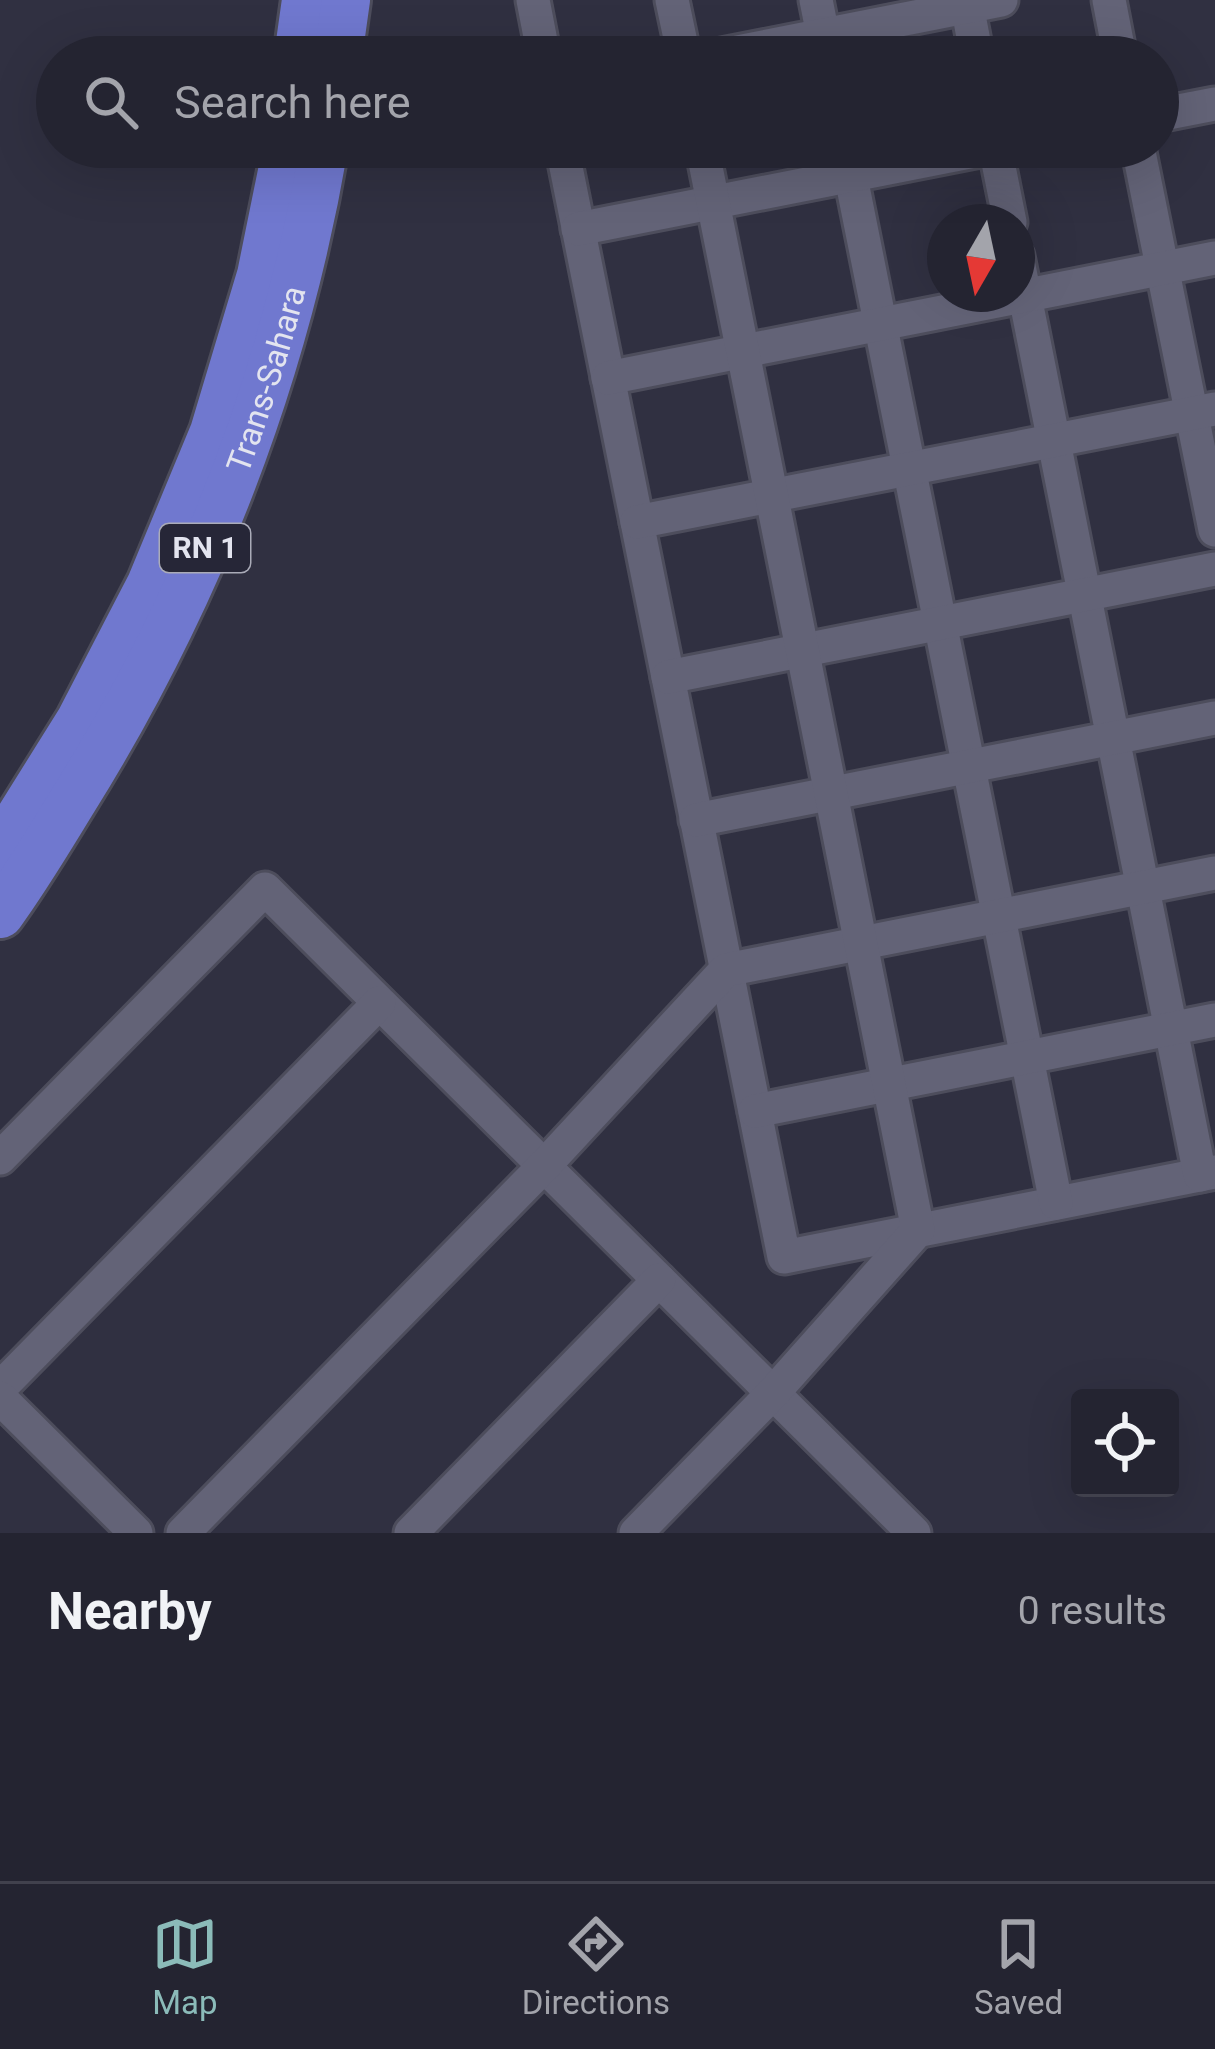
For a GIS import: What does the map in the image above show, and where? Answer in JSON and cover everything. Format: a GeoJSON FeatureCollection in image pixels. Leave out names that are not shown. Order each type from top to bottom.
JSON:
{"type":"FeatureCollection","features":[{"type":"Feature","properties":{"kind":"highway"},"geometry":{"type":"LineString","coordinates":[[301,36],[306,0]]}},
{"type":"Feature","properties":{"kind":"highway"},"geometry":{"type":"LineString","coordinates":[[341,36],[346,0]]}},
{"type":"Feature","properties":{"kind":"highway","name":"Trans-Sahara"},"geometry":{"type":"LineString","coordinates":[[0,849],[80,721],[131,623],[214,432],[261,275],[282,168]]}},
{"type":"Feature","properties":{"kind":"highway","name":"Trans-Sahara"},"geometry":{"type":"LineString","coordinates":[[0,914],[114,734],[184,598],[240,467],[276,353],[320,168]]}},
{"type":"Feature","properties":{"kind":"street"},"geometry":{"type":"LineString","coordinates":[[533,0],[540,36]]}},
{"type":"Feature","properties":{"kind":"street"},"geometry":{"type":"LineString","coordinates":[[672,0],[680,36]]}},
{"type":"Feature","properties":{"kind":"street"},"geometry":{"type":"LineString","coordinates":[[816,0],[823,36]]}},
{"type":"Feature","properties":{"kind":"street"},"geometry":{"type":"LineString","coordinates":[[858,36],[966,3],[1000,0]]}},
{"type":"Feature","properties":{"kind":"street"},"geometry":{"type":"LineString","coordinates":[[1109,0],[1116,36]]}},
{"type":"Feature","properties":{"kind":"street"},"geometry":{"type":"LineString","coordinates":[[966,3],[973,36]]}},
{"type":"Feature","properties":{"kind":"street"},"geometry":{"type":"LineString","coordinates":[[1179,111],[1215,104]]}},
{"type":"Feature","properties":{"kind":"street"},"geometry":{"type":"LineString","coordinates":[[566,168],[784,1257],[1208,1173],[1171,1028],[1028,312]]}},
{"type":"Feature","properties":{"kind":"street"},"geometry":{"type":"LineString","coordinates":[[706,168],[918,1230]]}},
{"type":"Feature","properties":{"kind":"street"},"geometry":{"type":"LineString","coordinates":[[578,229],[713,203],[826,168]]}},
{"type":"Feature","properties":{"kind":"street"},"geometry":{"type":"LineString","coordinates":[[849,168],[1056,1203]]}},
{"type":"Feature","properties":{"kind":"street"},"geometry":{"type":"LineString","coordinates":[[999,168],[1006,204]]}},
{"type":"Feature","properties":{"kind":"street"},"geometry":{"type":"LineString","coordinates":[[1142,168],[1163,268],[1203,411],[1215,530]]}},
{"type":"Feature","properties":{"kind":"street"},"geometry":{"type":"LineString","coordinates":[[1035,294],[1215,258]]}},
{"type":"Feature","properties":{"kind":"street"},"geometry":{"type":"LineString","coordinates":[[608,378],[942,312]]}},
{"type":"Feature","properties":{"kind":"street"},"geometry":{"type":"LineString","coordinates":[[637,523],[1203,411]]}},
{"type":"Feature","properties":{"kind":"street"},"geometry":{"type":"LineString","coordinates":[[668,677],[1215,569]]}},
{"type":"Feature","properties":{"kind":"street"},"geometry":{"type":"LineString","coordinates":[[696,820],[1215,718]]}},
{"type":"Feature","properties":{"kind":"street"},"geometry":{"type":"LineString","coordinates":[[183,1533],[544,1166],[726,970],[1215,873]]}},
{"type":"Feature","properties":{"kind":"street"},"geometry":{"type":"LineString","coordinates":[[0,1159],[265,889],[914,1533]]}},
{"type":"Feature","properties":{"kind":"street"},"geometry":{"type":"LineString","coordinates":[[0,1388],[380,1003]]}},
{"type":"Feature","properties":{"kind":"street"},"geometry":{"type":"LineString","coordinates":[[755,1111],[1215,1020]]}},
{"type":"Feature","properties":{"kind":"street"},"geometry":{"type":"LineString","coordinates":[[636,1533],[773,1394],[918,1230]]}},
{"type":"Feature","properties":{"kind":"street"},"geometry":{"type":"LineString","coordinates":[[411,1533],[659,1280]]}},
{"type":"Feature","properties":{"kind":"street"},"geometry":{"type":"LineString","coordinates":[[0,1398],[136,1533]]}}]}
